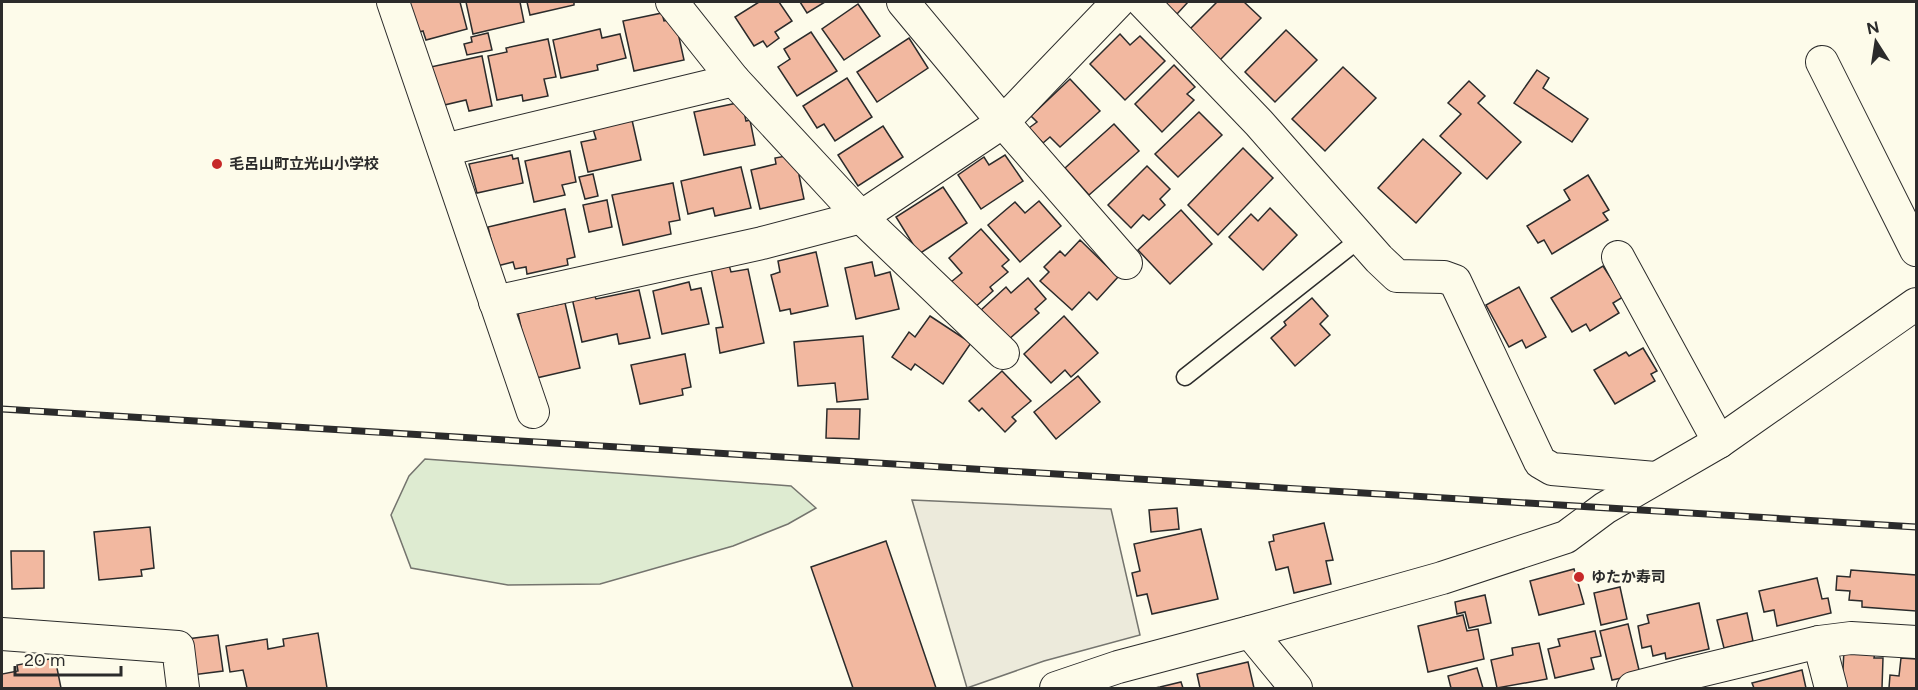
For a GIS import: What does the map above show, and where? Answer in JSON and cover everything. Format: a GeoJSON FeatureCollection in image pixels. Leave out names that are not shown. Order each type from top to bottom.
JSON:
{"type":"FeatureCollection","features":[{"type":"Feature","properties":{"kind":"street"},"geometry":{"type":"LineString","coordinates":[[393,2],[533,412]]}},
{"type":"Feature","properties":{"kind":"street"},"geometry":{"type":"LineString","coordinates":[[672,2],[734,80],[861,218],[1003,353]]}},
{"type":"Feature","properties":{"kind":"street"},"geometry":{"type":"LineString","coordinates":[[903,2],[1003,122],[1126,263]]}},
{"type":"Feature","properties":{"kind":"street"},"geometry":{"type":"LineString","coordinates":[[495,302],[762,243],[861,218],[1003,122],[1118,2]]}},
{"type":"Feature","properties":{"kind":"street"},"geometry":{"type":"LineString","coordinates":[[1143,2],[1259,123],[1397,276],[1444,277],[1455,281],[1540,462],[1552,469],[1655,478]]}},
{"type":"Feature","properties":{"kind":"street"},"geometry":{"type":"LineString","coordinates":[[1822,62],[1917,250]]}},
{"type":"Feature","properties":{"kind":"street"},"geometry":{"type":"LineString","coordinates":[[444,150],[734,80]]}},
{"type":"Feature","properties":{"kind":"street"},"geometry":{"type":"LineString","coordinates":[[1618,257],[1719,442]]}},
{"type":"Feature","properties":{"kind":"street"},"geometry":{"type":"LineString","coordinates":[[1056,688],[1118,667],[1442,578],[1566,537],[1605,508],[1719,442],[1917,304]]}},
{"type":"Feature","properties":{"kind":"street"},"geometry":{"type":"LineString","coordinates":[[1250,632],[1296,688]]}},
{"type":"Feature","properties":{"kind":"street"},"geometry":{"type":"LineString","coordinates":[[2,634],[178,647],[183,688]]}},
{"type":"Feature","properties":{"kind":"street"},"geometry":{"type":"LineString","coordinates":[[1633,688],[1819,642],[1851,638],[1917,642]]}},
{"type":"Feature","properties":{"kind":"street"},"geometry":{"type":"LineString","coordinates":[[1819,642],[1830,688]]}},
{"type":"Feature","properties":{"kind":"lane"},"geometry":{"type":"LineString","coordinates":[[1185,376],[1361,238]]}},
{"type":"Feature","properties":{"kind":"green space"},"geometry":{"type":"Polygon","coordinates":[[[425,459],[791,486],[816,508],[788,524],[733,546],[600,584],[508,585],[411,568],[391,515],[409,476],[425,459]]]}},
{"type":"Feature","properties":{"kind":"shaded area"},"geometry":{"type":"Polygon","coordinates":[[[912,500],[1111,509],[1140,635],[1044,661],[967,688],[912,500]]]}},
{"type":"Feature","properties":{"kind":"building"},"geometry":{"type":"Polygon","coordinates":[[[405,2],[460,2],[467,29],[426,40],[423,31],[409,35],[405,2]]]}},
{"type":"Feature","properties":{"kind":"building"},"geometry":{"type":"Polygon","coordinates":[[[466,2],[520,2],[524,22],[473,34],[466,2]]]}},
{"type":"Feature","properties":{"kind":"building"},"geometry":{"type":"Polygon","coordinates":[[[527,2],[574,2],[574,5],[530,15],[527,2]]]}},
{"type":"Feature","properties":{"kind":"building"},"geometry":{"type":"Polygon","coordinates":[[[759,2],[779,2],[792,21],[775,32],[779,38],[767,47],[763,41],[754,46],[735,17],[759,2]]]}},
{"type":"Feature","properties":{"kind":"building"},"geometry":{"type":"Polygon","coordinates":[[[800,2],[825,2],[807,13],[800,2]]]}},
{"type":"Feature","properties":{"kind":"building"},"geometry":{"type":"Polygon","coordinates":[[[1163,2],[1188,2],[1177,14],[1163,2]]]}},
{"type":"Feature","properties":{"kind":"building"},"geometry":{"type":"Polygon","coordinates":[[[1217,2],[1244,2],[1261,18],[1220,60],[1189,30],[1217,2]]]}},
{"type":"Feature","properties":{"kind":"building"},"geometry":{"type":"Polygon","coordinates":[[[858,4],[880,36],[844,60],[822,29],[858,4]]]}},
{"type":"Feature","properties":{"kind":"building"},"geometry":{"type":"Polygon","coordinates":[[[662,13],[664,21],[675,19],[684,60],[634,71],[623,21],[662,13]]]}},
{"type":"Feature","properties":{"kind":"building"},"geometry":{"type":"Polygon","coordinates":[[[600,29],[602,38],[620,34],[626,58],[597,65],[598,70],[561,78],[553,40],[600,29]]]}},
{"type":"Feature","properties":{"kind":"building"},"geometry":{"type":"Polygon","coordinates":[[[1286,30],[1317,60],[1275,102],[1245,72],[1286,30]]]}},
{"type":"Feature","properties":{"kind":"building"},"geometry":{"type":"Polygon","coordinates":[[[811,32],[837,71],[797,96],[778,67],[790,59],[784,49],[811,32]]]}},
{"type":"Feature","properties":{"kind":"building"},"geometry":{"type":"Polygon","coordinates":[[[488,33],[492,50],[467,55],[464,44],[472,42],[471,37],[488,33]]]}},
{"type":"Feature","properties":{"kind":"building"},"geometry":{"type":"Polygon","coordinates":[[[1120,34],[1130,45],[1140,36],[1165,61],[1125,100],[1090,64],[1120,34]]]}},
{"type":"Feature","properties":{"kind":"building"},"geometry":{"type":"Polygon","coordinates":[[[909,38],[928,68],[877,102],[857,72],[909,38]]]}},
{"type":"Feature","properties":{"kind":"building"},"geometry":{"type":"Polygon","coordinates":[[[548,39],[556,77],[544,79],[548,96],[523,101],[522,95],[497,100],[488,56],[507,52],[506,48],[548,39]]]}},
{"type":"Feature","properties":{"kind":"building"},"geometry":{"type":"Polygon","coordinates":[[[482,56],[492,106],[469,111],[466,100],[440,106],[426,68],[482,56]]]}},
{"type":"Feature","properties":{"kind":"building"},"geometry":{"type":"Polygon","coordinates":[[[1174,65],[1195,87],[1187,94],[1194,100],[1162,132],[1135,104],[1174,65]]]}},
{"type":"Feature","properties":{"kind":"building"},"geometry":{"type":"Polygon","coordinates":[[[1343,67],[1376,98],[1325,151],[1292,119],[1343,67]]]}},
{"type":"Feature","properties":{"kind":"building"},"geometry":{"type":"Polygon","coordinates":[[[1537,70],[1549,78],[1543,88],[1588,119],[1572,142],[1514,103],[1537,70]]]}},
{"type":"Feature","properties":{"kind":"building"},"geometry":{"type":"Polygon","coordinates":[[[847,78],[872,117],[835,141],[824,124],[817,128],[803,106],[847,78]]]}},
{"type":"Feature","properties":{"kind":"building"},"geometry":{"type":"Polygon","coordinates":[[[1070,79],[1100,111],[1060,147],[1050,137],[1043,143],[1029,128],[1037,122],[1031,116],[1070,79]]]}},
{"type":"Feature","properties":{"kind":"building"},"geometry":{"type":"Polygon","coordinates":[[[1469,81],[1485,96],[1478,103],[1521,142],[1487,179],[1440,136],[1461,114],[1448,103],[1469,81]]]}},
{"type":"Feature","properties":{"kind":"building"},"geometry":{"type":"Polygon","coordinates":[[[742,102],[746,121],[750,120],[755,145],[704,155],[694,112],[742,102]]]}},
{"type":"Feature","properties":{"kind":"building"},"geometry":{"type":"Polygon","coordinates":[[[1199,112],[1222,135],[1178,177],[1155,154],[1199,112]]]}},
{"type":"Feature","properties":{"kind":"building"},"geometry":{"type":"Polygon","coordinates":[[[632,120],[641,160],[588,172],[581,142],[596,139],[593,129],[632,120]]]}},
{"type":"Feature","properties":{"kind":"building"},"geometry":{"type":"Polygon","coordinates":[[[1114,124],[1139,151],[1089,195],[1065,168],[1114,124]]]}},
{"type":"Feature","properties":{"kind":"building"},"geometry":{"type":"Polygon","coordinates":[[[883,126],[903,157],[858,186],[838,155],[883,126]]]}},
{"type":"Feature","properties":{"kind":"building"},"geometry":{"type":"Polygon","coordinates":[[[1423,139],[1461,173],[1416,223],[1378,188],[1423,139]]]}},
{"type":"Feature","properties":{"kind":"building"},"geometry":{"type":"Polygon","coordinates":[[[1243,148],[1273,178],[1218,235],[1188,205],[1243,148]]]}},
{"type":"Feature","properties":{"kind":"building"},"geometry":{"type":"Polygon","coordinates":[[[570,151],[576,182],[562,185],[565,195],[534,202],[525,161],[570,151]]]}},
{"type":"Feature","properties":{"kind":"building"},"geometry":{"type":"Polygon","coordinates":[[[512,155],[513,159],[518,158],[523,183],[477,193],[469,164],[512,155]]]}},
{"type":"Feature","properties":{"kind":"building"},"geometry":{"type":"Polygon","coordinates":[[[791,155],[803,174],[799,175],[804,199],[760,209],[751,170],[776,164],[775,158],[791,155]]]}},
{"type":"Feature","properties":{"kind":"building"},"geometry":{"type":"Polygon","coordinates":[[[1005,155],[1023,181],[981,209],[958,175],[984,157],[989,165],[1005,155]]]}},
{"type":"Feature","properties":{"kind":"building"},"geometry":{"type":"Polygon","coordinates":[[[1147,166],[1170,189],[1160,199],[1165,205],[1149,220],[1143,215],[1131,228],[1108,205],[1147,166]]]}},
{"type":"Feature","properties":{"kind":"building"},"geometry":{"type":"Polygon","coordinates":[[[741,167],[751,208],[715,216],[713,208],[688,214],[681,181],[741,167]]]}},
{"type":"Feature","properties":{"kind":"building"},"geometry":{"type":"Polygon","coordinates":[[[593,174],[598,196],[585,199],[579,177],[593,174]]]}},
{"type":"Feature","properties":{"kind":"building"},"geometry":{"type":"Polygon","coordinates":[[[1588,175],[1609,210],[1603,213],[1608,220],[1552,254],[1544,240],[1538,243],[1527,226],[1570,200],[1564,190],[1588,175]]]}},
{"type":"Feature","properties":{"kind":"building"},"geometry":{"type":"Polygon","coordinates":[[[673,183],[680,220],[669,222],[671,234],[623,245],[612,195],[673,183]]]}},
{"type":"Feature","properties":{"kind":"building"},"geometry":{"type":"Polygon","coordinates":[[[943,187],[967,223],[919,254],[896,217],[943,187]]]}},
{"type":"Feature","properties":{"kind":"building"},"geometry":{"type":"Polygon","coordinates":[[[607,200],[612,227],[589,232],[583,205],[607,200]]]}},
{"type":"Feature","properties":{"kind":"building"},"geometry":{"type":"Polygon","coordinates":[[[1039,201],[1061,226],[1020,262],[988,225],[1015,202],[1025,213],[1039,201]]]}},
{"type":"Feature","properties":{"kind":"building"},"geometry":{"type":"Polygon","coordinates":[[[1270,208],[1297,235],[1263,270],[1229,237],[1251,214],[1258,221],[1270,208]]]}},
{"type":"Feature","properties":{"kind":"building"},"geometry":{"type":"Polygon","coordinates":[[[565,209],[575,257],[567,259],[568,265],[527,274],[526,267],[515,269],[513,262],[497,266],[488,227],[565,209]]]}},
{"type":"Feature","properties":{"kind":"building"},"geometry":{"type":"Polygon","coordinates":[[[1181,210],[1212,244],[1170,284],[1138,250],[1181,210]]]}},
{"type":"Feature","properties":{"kind":"building"},"geometry":{"type":"Polygon","coordinates":[[[981,229],[1009,260],[1002,266],[1008,272],[990,287],[993,291],[974,308],[951,282],[962,273],[949,258],[981,229]]]}},
{"type":"Feature","properties":{"kind":"building"},"geometry":{"type":"Polygon","coordinates":[[[1080,240],[1118,277],[1097,300],[1089,292],[1072,310],[1040,281],[1049,272],[1044,267],[1060,251],[1065,256],[1080,240]]]}},
{"type":"Feature","properties":{"kind":"building"},"geometry":{"type":"Polygon","coordinates":[[[816,252],[828,306],[791,314],[790,309],[780,311],[771,275],[780,272],[778,261],[816,252]]]}},
{"type":"Feature","properties":{"kind":"building"},"geometry":{"type":"Polygon","coordinates":[[[872,262],[875,276],[890,272],[899,309],[856,319],[845,268],[872,262]]]}},
{"type":"Feature","properties":{"kind":"building"},"geometry":{"type":"Polygon","coordinates":[[[729,265],[731,272],[748,269],[764,343],[720,353],[716,328],[723,327],[711,269],[729,265]]]}},
{"type":"Feature","properties":{"kind":"building"},"geometry":{"type":"Polygon","coordinates":[[[1603,266],[1623,297],[1613,303],[1619,313],[1590,331],[1586,324],[1572,332],[1551,298],[1603,266]]]}},
{"type":"Feature","properties":{"kind":"building"},"geometry":{"type":"Polygon","coordinates":[[[1028,278],[1046,299],[1035,309],[1039,313],[1008,340],[981,310],[1006,287],[1011,293],[1028,278]]]}},
{"type":"Feature","properties":{"kind":"building"},"geometry":{"type":"Polygon","coordinates":[[[689,282],[691,290],[701,288],[709,324],[662,334],[653,291],[689,282]]]}},
{"type":"Feature","properties":{"kind":"building"},"geometry":{"type":"Polygon","coordinates":[[[1519,287],[1546,337],[1526,348],[1522,340],[1509,347],[1486,305],[1519,287]]]}},
{"type":"Feature","properties":{"kind":"building"},"geometry":{"type":"Polygon","coordinates":[[[639,290],[650,338],[619,344],[617,334],[582,342],[572,298],[594,294],[596,299],[639,290]]]}},
{"type":"Feature","properties":{"kind":"building"},"geometry":{"type":"Polygon","coordinates":[[[1312,298],[1328,316],[1320,324],[1330,335],[1295,366],[1271,338],[1286,325],[1284,322],[1312,298]]]}},
{"type":"Feature","properties":{"kind":"building"},"geometry":{"type":"Polygon","coordinates":[[[565,303],[580,368],[532,379],[518,313],[565,303]]]}},
{"type":"Feature","properties":{"kind":"building"},"geometry":{"type":"Polygon","coordinates":[[[930,316],[971,343],[943,384],[915,364],[911,370],[892,357],[909,332],[915,337],[930,316]]]}},
{"type":"Feature","properties":{"kind":"building"},"geometry":{"type":"Polygon","coordinates":[[[1064,316],[1098,353],[1071,377],[1065,370],[1051,383],[1024,354],[1064,316]]]}},
{"type":"Feature","properties":{"kind":"building"},"geometry":{"type":"Polygon","coordinates":[[[863,336],[868,399],[837,402],[835,383],[798,386],[794,342],[863,336]]]}},
{"type":"Feature","properties":{"kind":"building"},"geometry":{"type":"Polygon","coordinates":[[[1643,348],[1657,371],[1651,374],[1655,381],[1615,404],[1594,370],[1626,352],[1629,356],[1643,348]]]}},
{"type":"Feature","properties":{"kind":"building"},"geometry":{"type":"Polygon","coordinates":[[[685,354],[691,387],[682,389],[683,395],[640,404],[631,365],[685,354]]]}},
{"type":"Feature","properties":{"kind":"building"},"geometry":{"type":"Polygon","coordinates":[[[1002,371],[1031,401],[1012,417],[1016,421],[1005,432],[982,408],[979,411],[969,401],[1002,371]]]}},
{"type":"Feature","properties":{"kind":"building"},"geometry":{"type":"Polygon","coordinates":[[[1078,376],[1100,402],[1056,439],[1034,412],[1078,376]]]}},
{"type":"Feature","properties":{"kind":"building"},"geometry":{"type":"Polygon","coordinates":[[[827,409],[860,409],[859,439],[826,438],[827,409]]]}},
{"type":"Feature","properties":{"kind":"building"},"geometry":{"type":"Polygon","coordinates":[[[1177,508],[1179,529],[1151,532],[1149,510],[1177,508]]]}},
{"type":"Feature","properties":{"kind":"building"},"geometry":{"type":"Polygon","coordinates":[[[1324,523],[1333,560],[1326,561],[1331,584],[1294,593],[1288,567],[1276,570],[1269,542],[1274,541],[1273,535],[1324,523]]]}},
{"type":"Feature","properties":{"kind":"building"},"geometry":{"type":"Polygon","coordinates":[[[150,527],[154,568],[141,570],[142,576],[99,580],[94,532],[150,527]]]}},
{"type":"Feature","properties":{"kind":"building"},"geometry":{"type":"Polygon","coordinates":[[[1201,529],[1218,599],[1152,614],[1147,594],[1137,596],[1132,573],[1140,571],[1134,544],[1201,529]]]}},
{"type":"Feature","properties":{"kind":"building"},"geometry":{"type":"Polygon","coordinates":[[[886,541],[936,688],[853,688],[811,567],[886,541]]]}},
{"type":"Feature","properties":{"kind":"building"},"geometry":{"type":"Polygon","coordinates":[[[11,551],[44,551],[44,588],[12,589],[11,551]]]}},
{"type":"Feature","properties":{"kind":"building"},"geometry":{"type":"Polygon","coordinates":[[[1574,569],[1584,604],[1539,615],[1530,581],[1574,569]]]}},
{"type":"Feature","properties":{"kind":"building"},"geometry":{"type":"Polygon","coordinates":[[[1851,570],[1916,575],[1916,611],[1862,607],[1862,601],[1849,600],[1850,591],[1836,590],[1837,576],[1850,577],[1851,570]]]}},
{"type":"Feature","properties":{"kind":"building"},"geometry":{"type":"Polygon","coordinates":[[[1817,578],[1822,599],[1828,598],[1831,613],[1777,626],[1774,610],[1764,612],[1759,591],[1817,578]]]}},
{"type":"Feature","properties":{"kind":"building"},"geometry":{"type":"Polygon","coordinates":[[[1620,587],[1627,619],[1601,625],[1594,593],[1620,587]]]}},
{"type":"Feature","properties":{"kind":"building"},"geometry":{"type":"Polygon","coordinates":[[[1485,595],[1491,623],[1469,628],[1465,612],[1457,614],[1455,602],[1485,595]]]}},
{"type":"Feature","properties":{"kind":"building"},"geometry":{"type":"Polygon","coordinates":[[[1699,603],[1709,649],[1666,659],[1665,653],[1653,656],[1651,646],[1642,648],[1638,626],[1649,623],[1647,615],[1699,603]]]}},
{"type":"Feature","properties":{"kind":"building"},"geometry":{"type":"Polygon","coordinates":[[[1747,613],[1753,641],[1724,648],[1717,620],[1747,613]]]}},
{"type":"Feature","properties":{"kind":"building"},"geometry":{"type":"Polygon","coordinates":[[[1463,615],[1467,631],[1478,629],[1484,659],[1428,672],[1418,626],[1463,615]]]}},
{"type":"Feature","properties":{"kind":"building"},"geometry":{"type":"Polygon","coordinates":[[[1628,624],[1640,674],[1612,680],[1600,631],[1628,624]]]}},
{"type":"Feature","properties":{"kind":"building"},"geometry":{"type":"Polygon","coordinates":[[[1595,631],[1601,656],[1591,658],[1594,669],[1555,678],[1548,649],[1560,646],[1558,639],[1595,631]]]}},
{"type":"Feature","properties":{"kind":"building"},"geometry":{"type":"Polygon","coordinates":[[[318,633],[327,688],[247,688],[243,670],[230,672],[226,646],[267,639],[268,649],[284,646],[283,639],[318,633]]]}},
{"type":"Feature","properties":{"kind":"building"},"geometry":{"type":"Polygon","coordinates":[[[218,635],[223,671],[192,675],[187,639],[218,635]]]}},
{"type":"Feature","properties":{"kind":"building"},"geometry":{"type":"Polygon","coordinates":[[[1539,643],[1547,679],[1497,688],[1491,660],[1513,655],[1512,648],[1539,643]]]}},
{"type":"Feature","properties":{"kind":"building"},"geometry":{"type":"Polygon","coordinates":[[[1844,650],[1875,652],[1874,658],[1883,658],[1882,688],[1842,688],[1844,650]]]}},
{"type":"Feature","properties":{"kind":"building"},"geometry":{"type":"Polygon","coordinates":[[[55,658],[61,688],[2,688],[2,674],[18,671],[17,665],[55,658]]]}},
{"type":"Feature","properties":{"kind":"building"},"geometry":{"type":"Polygon","coordinates":[[[1901,658],[1916,659],[1916,688],[1889,688],[1890,675],[1899,676],[1901,658]]]}},
{"type":"Feature","properties":{"kind":"building"},"geometry":{"type":"Polygon","coordinates":[[[1248,662],[1254,688],[1200,688],[1197,674],[1248,662]]]}},
{"type":"Feature","properties":{"kind":"building"},"geometry":{"type":"Polygon","coordinates":[[[1477,668],[1483,688],[1451,688],[1448,676],[1477,668]]]}},
{"type":"Feature","properties":{"kind":"building"},"geometry":{"type":"Polygon","coordinates":[[[1802,670],[1806,688],[1754,688],[1752,683],[1802,670]]]}},
{"type":"Feature","properties":{"kind":"building"},"geometry":{"type":"Polygon","coordinates":[[[1181,682],[1183,688],[1155,688],[1160,687],[1181,682]]]}},
{"type":"Feature","properties":{"kind":"railway"},"geometry":{"type":"LineString","coordinates":[[2,409],[1916,527]]}},
{"type":"Feature","properties":{"kind":"place","name":"毛呂山町立光山小学校"},"geometry":{"type":"Point","coordinates":[217,164]}},
{"type":"Feature","properties":{"kind":"place","name":"ゆたか寿司"},"geometry":{"type":"Point","coordinates":[1579,577]}}]}
